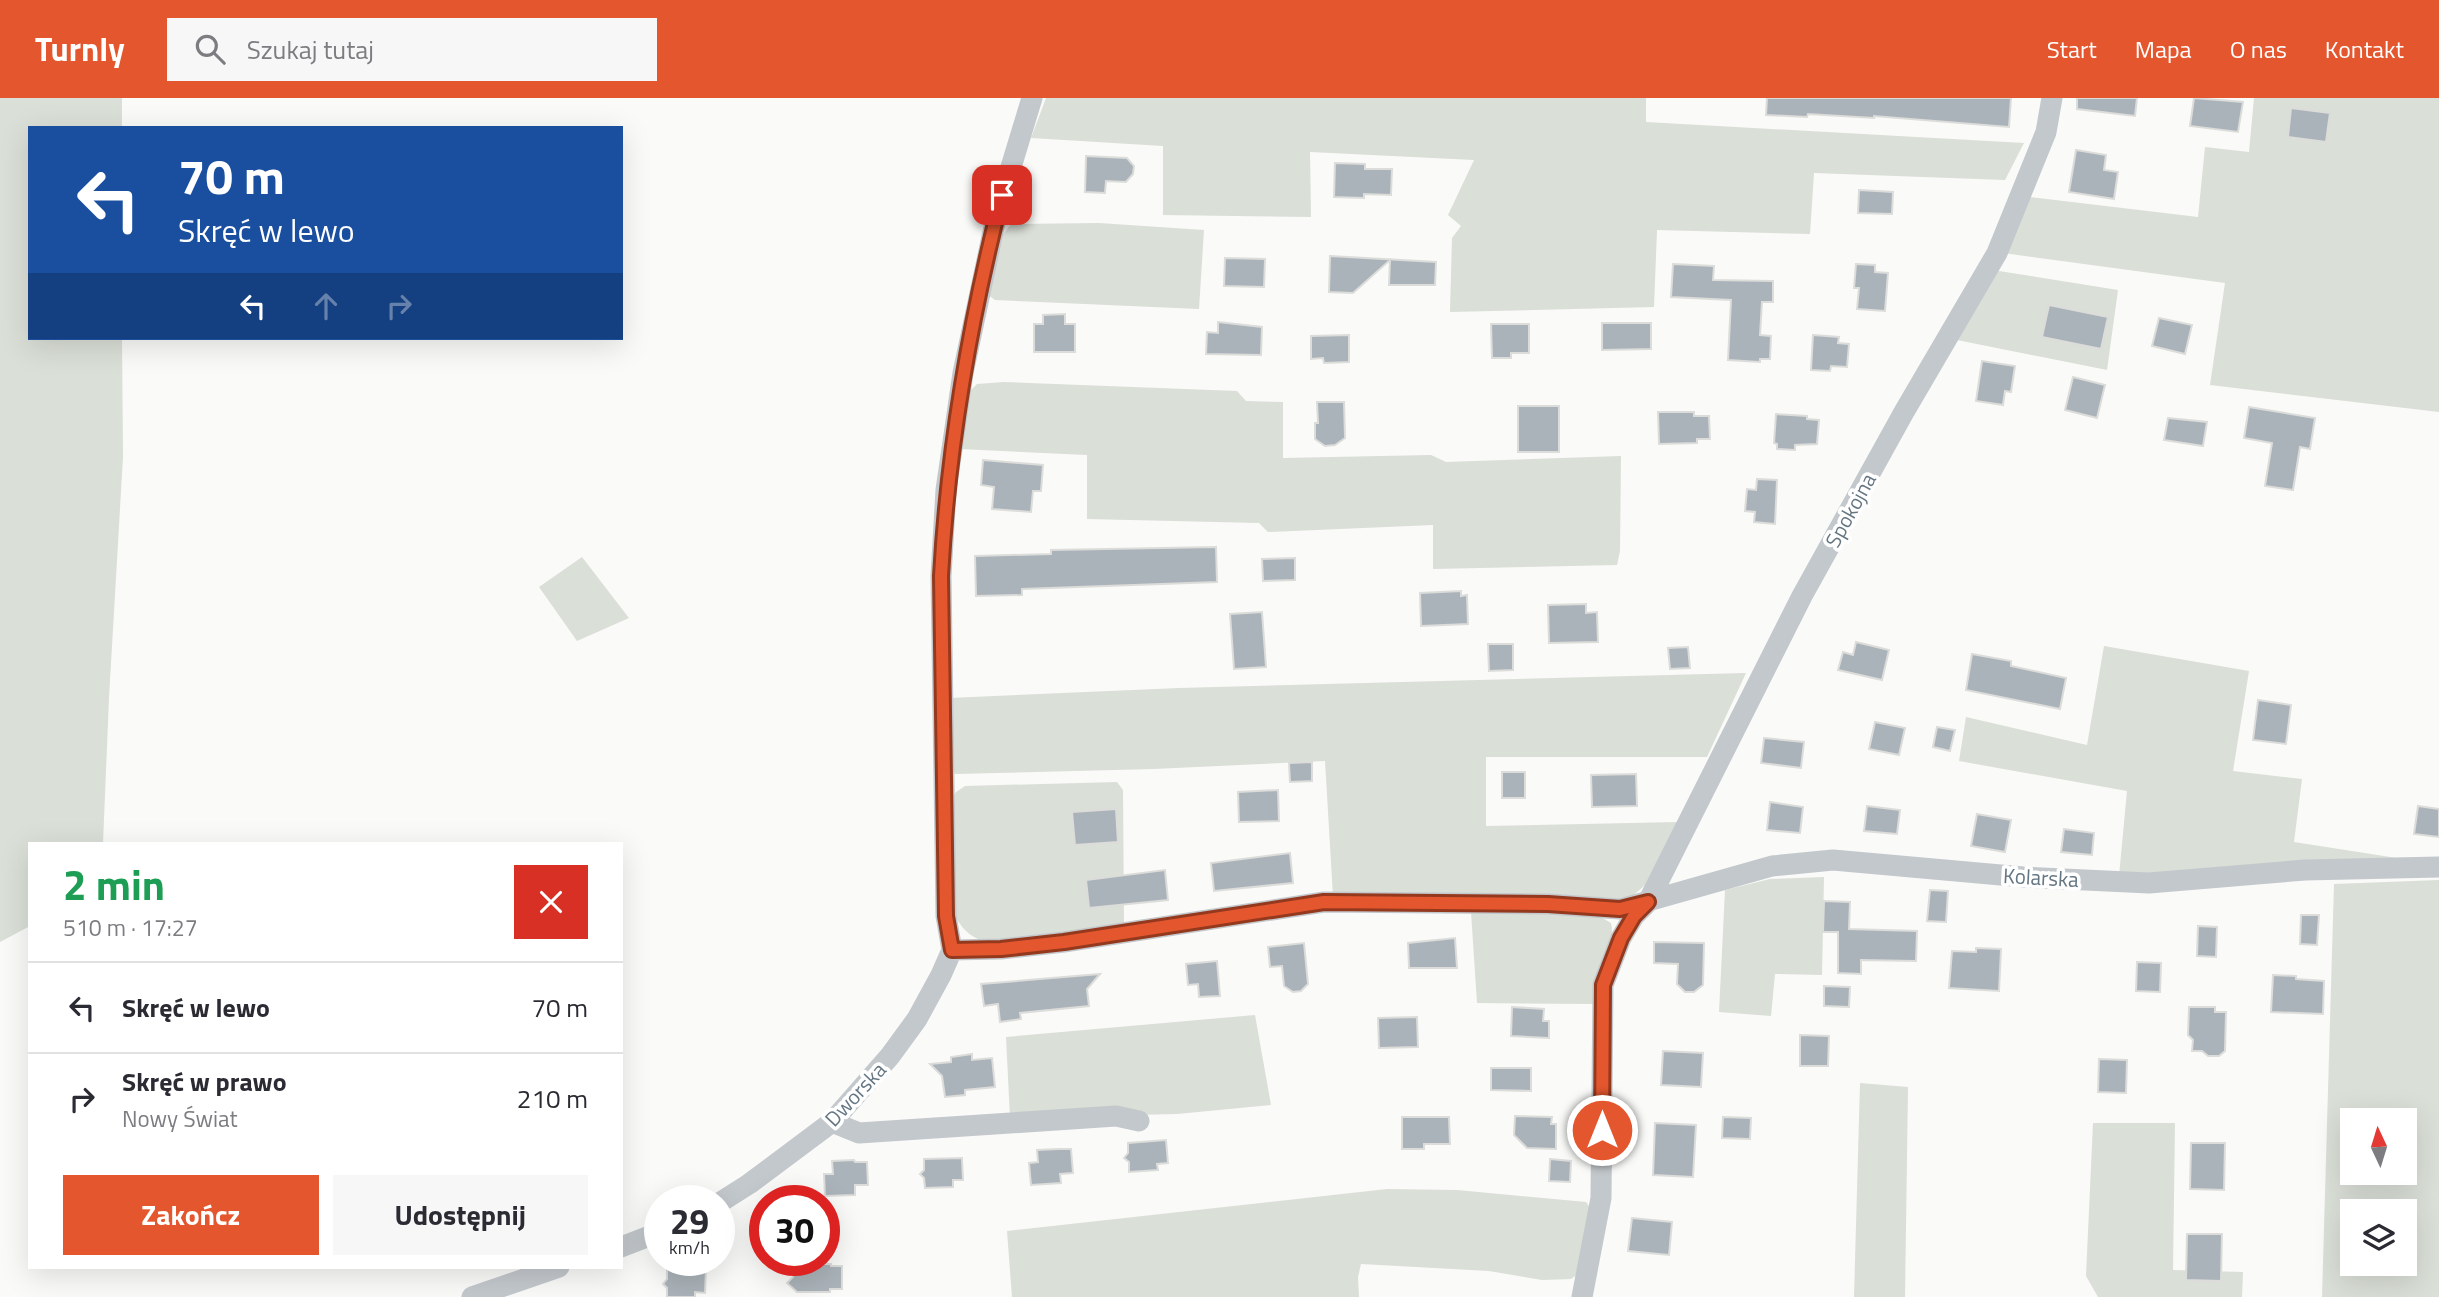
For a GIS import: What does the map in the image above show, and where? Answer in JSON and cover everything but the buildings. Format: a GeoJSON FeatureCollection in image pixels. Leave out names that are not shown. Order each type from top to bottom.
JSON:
{"type":"FeatureCollection","features":[{"type":"Feature","properties":{"kind":"street"},"geometry":{"type":"LineString","coordinates":[[952,950],[946,916],[941,576],[946,490],[963,373],[997,214],[1032,98]]}},
{"type":"Feature","properties":{"kind":"street","name":"Spokojna"},"geometry":{"type":"LineString","coordinates":[[1582,1297],[1601,1198],[1603,985],[1621,938],[1641,909],[1802,596],[1904,412],[1997,253],[2046,132],[2052,98]]}},
{"type":"Feature","properties":{"kind":"street","name":"Kolarska"},"geometry":{"type":"LineString","coordinates":[[952,950],[1001,949],[1064,942],[1324,902],[1548,904],[1641,909],[1772,866],[1833,860],[2023,877],[2149,883],[2305,870],[2439,867]]}},
{"type":"Feature","properties":{"kind":"street","name":"Dworska"},"geometry":{"type":"LineString","coordinates":[[735,1193],[832,1122],[890,1056],[917,1019],[952,950]]}},
{"type":"Feature","properties":{"kind":"street"},"geometry":{"type":"LineString","coordinates":[[832,1122],[859,1133],[1116,1116],[1139,1121]]}},
{"type":"Feature","properties":{"kind":"street"},"geometry":{"type":"LineString","coordinates":[[623,1246],[644,1238]]}},
{"type":"Feature","properties":{"kind":"street"},"geometry":{"type":"LineString","coordinates":[[472,1297],[553,1269]]}},
{"type":"Feature","properties":{"kind":"shaded area"},"geometry":{"type":"Polygon","coordinates":[[[0,98],[122,98],[122,126],[28,126],[28,340],[122,340],[123,457],[103,842],[28,842],[28,927],[0,942],[0,98]]]}},
{"type":"Feature","properties":{"kind":"shaded area"},"geometry":{"type":"Polygon","coordinates":[[[1046,98],[1646,98],[1646,122],[2024,143],[2005,180],[1814,173],[1810,234],[1657,230],[1654,307],[1450,312],[1452,238],[1461,226],[1448,215],[1474,160],[1310,152],[1311,217],[1163,215],[1163,146],[1031,138],[1046,98]]]}},
{"type":"Feature","properties":{"kind":"shaded area"},"geometry":{"type":"Polygon","coordinates":[[[2254,98],[2439,98],[2439,412],[2210,385],[2225,283],[2003,253],[2030,197],[2198,217],[2205,147],[2249,152],[2254,98]]]}},
{"type":"Feature","properties":{"kind":"shaded area"},"geometry":{"type":"Polygon","coordinates":[[[1099,223],[1204,230],[1199,309],[995,300],[988,295],[997,242],[1011,224],[1099,223]]]}},
{"type":"Feature","properties":{"kind":"shaded area"},"geometry":{"type":"Polygon","coordinates":[[[1999,271],[2118,290],[2107,370],[1957,340],[1993,274],[1999,271]]]}},
{"type":"Feature","properties":{"kind":"shaded area"},"geometry":{"type":"Polygon","coordinates":[[[1004,382],[1237,391],[1246,401],[1283,402],[1283,458],[1431,455],[1446,462],[1621,456],[1620,551],[1617,565],[1433,569],[1433,525],[1268,532],[1259,523],[1087,519],[1087,455],[960,449],[970,391],[977,384],[1004,382]]]}},
{"type":"Feature","properties":{"kind":"shaded area"},"geometry":{"type":"Polygon","coordinates":[[[582,557],[629,618],[577,641],[539,587],[582,557]]]}},
{"type":"Feature","properties":{"kind":"shaded area"},"geometry":{"type":"Polygon","coordinates":[[[2104,646],[2249,671],[2233,771],[2302,779],[2294,842],[2416,861],[2119,876],[2127,791],[1959,761],[1966,717],[2087,745],[2104,646]]]}},
{"type":"Feature","properties":{"kind":"shaded area"},"geometry":{"type":"Polygon","coordinates":[[[1746,673],[1707,757],[1486,757],[1486,826],[1678,822],[1645,885],[1628,900],[1333,896],[1325,761],[955,774],[952,767],[949,698],[1179,688],[1746,673]]]}},
{"type":"Feature","properties":{"kind":"shaded area"},"geometry":{"type":"Polygon","coordinates":[[[1117,782],[1123,790],[1124,925],[1007,942],[978,939],[966,931],[953,911],[952,800],[956,792],[965,786],[1117,782]]]}},
{"type":"Feature","properties":{"kind":"shaded area"},"geometry":{"type":"Polygon","coordinates":[[[1824,877],[1822,975],[1775,974],[1771,1016],[1719,1012],[1725,890],[1770,879],[1824,877]]]}},
{"type":"Feature","properties":{"kind":"shaded area"},"geometry":{"type":"Polygon","coordinates":[[[2439,880],[2439,1297],[2322,1297],[2334,884],[2439,880]]]}},
{"type":"Feature","properties":{"kind":"shaded area"},"geometry":{"type":"Polygon","coordinates":[[[1572,911],[1599,916],[1611,923],[1610,952],[1596,1004],[1477,1003],[1471,912],[1572,911]]]}},
{"type":"Feature","properties":{"kind":"shaded area"},"geometry":{"type":"Polygon","coordinates":[[[1255,1015],[1271,1105],[1177,1114],[1010,1118],[1006,1037],[1255,1015]]]}},
{"type":"Feature","properties":{"kind":"shaded area"},"geometry":{"type":"Polygon","coordinates":[[[1860,1083],[1908,1087],[1905,1297],[1854,1297],[1860,1083]]]}},
{"type":"Feature","properties":{"kind":"shaded area"},"geometry":{"type":"Polygon","coordinates":[[[2093,1123],[2175,1123],[2173,1270],[2243,1272],[2242,1297],[2098,1297],[2086,1276],[2093,1123]]]}},
{"type":"Feature","properties":{"kind":"shaded area"},"geometry":{"type":"Polygon","coordinates":[[[1387,1189],[1457,1190],[1586,1202],[1594,1213],[1582,1271],[1571,1279],[1542,1280],[1489,1271],[1361,1264],[1358,1277],[1359,1297],[1012,1297],[1007,1231],[1387,1189]]]}},
{"type":"Feature","properties":{"kind":"route"},"geometry":{"type":"LineString","coordinates":[[1002,195],[963,373],[953,430],[943,526],[941,576],[946,916],[952,950],[1001,949],[1064,942],[1324,902],[1548,904],[1620,909],[1648,902],[1634,916],[1621,938],[1603,985],[1602,1130]]}}]}
